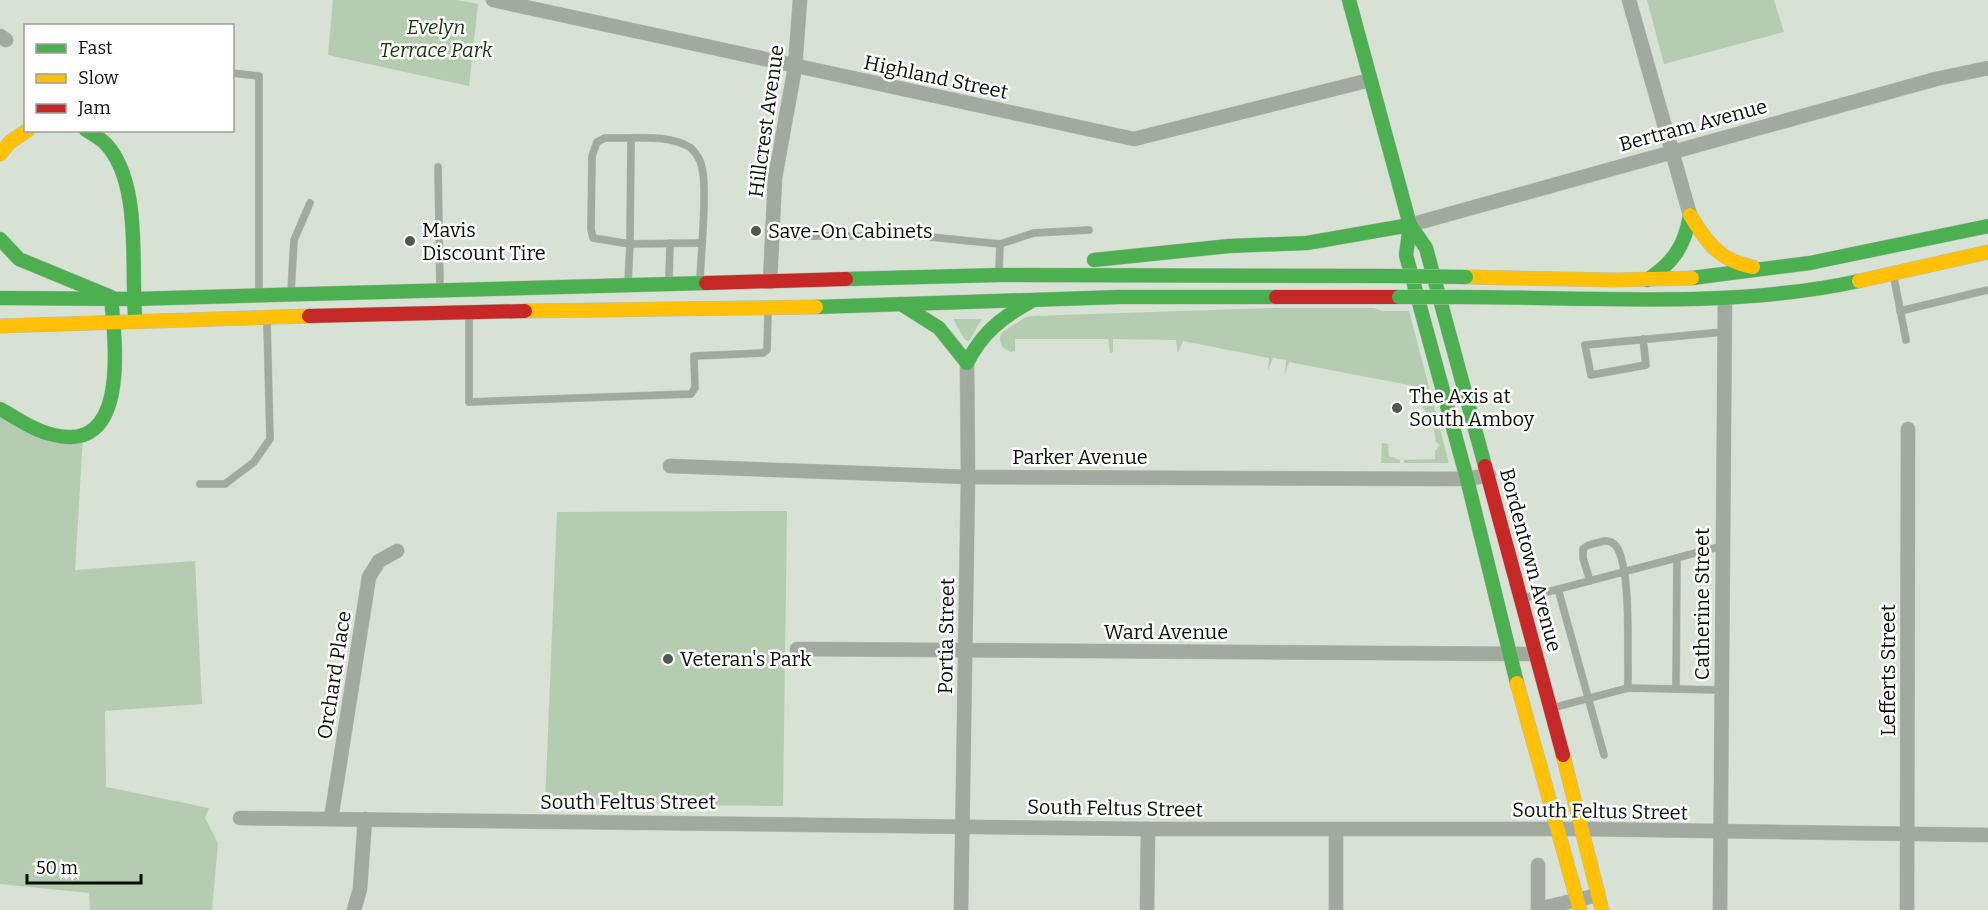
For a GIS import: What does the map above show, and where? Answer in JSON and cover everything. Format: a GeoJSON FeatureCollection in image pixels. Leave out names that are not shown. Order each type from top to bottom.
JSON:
{"type":"FeatureCollection","features":[{"type":"Feature","properties":{"kind":"main road","name":"Bordentown Avenue"},"geometry":{"type":"LineString","coordinates":[[1350,1],[1410,225],[1426,248],[1489,475],[1583,829],[1602,910]]}},
{"type":"Feature","properties":{"kind":"main road"},"geometry":{"type":"LineString","coordinates":[[0,154],[10,142],[25,132]]}},
{"type":"Feature","properties":{"kind":"main road"},"geometry":{"type":"LineString","coordinates":[[89,132],[108,145],[120,164],[127,186],[136,321]]}},
{"type":"Feature","properties":{"kind":"main road"},"geometry":{"type":"LineString","coordinates":[[1690,215],[1712,251],[1723,260],[1739,266],[1770,269]]}},
{"type":"Feature","properties":{"kind":"main road"},"geometry":{"type":"LineString","coordinates":[[1647,280],[1675,260],[1688,232],[1690,215]]}},
{"type":"Feature","properties":{"kind":"main road","name":"Bordentown Avenue"},"geometry":{"type":"LineString","coordinates":[[1410,225],[1407,255],[1467,479],[1509,654],[1579,905]]}},
{"type":"Feature","properties":{"kind":"main road"},"geometry":{"type":"LineString","coordinates":[[999,275],[1057,262],[1125,259],[1229,246],[1307,243],[1410,225]]}},
{"type":"Feature","properties":{"kind":"main road"},"geometry":{"type":"LineString","coordinates":[[0,298],[133,298],[440,291],[999,275],[1393,276],[1647,280],[1770,269],[1988,226]]}},
{"type":"Feature","properties":{"kind":"main road"},"geometry":{"type":"LineString","coordinates":[[0,239],[19,259],[111,297]]}},
{"type":"Feature","properties":{"kind":"main road"},"geometry":{"type":"LineString","coordinates":[[0,326],[469,312],[767,309],[1033,300],[1399,297],[1725,298],[1808,292],[1988,252]]}},
{"type":"Feature","properties":{"kind":"main road"},"geometry":{"type":"LineString","coordinates":[[0,409],[62,437],[89,434],[108,414],[113,399],[111,297]]}},
{"type":"Feature","properties":{"kind":"main road"},"geometry":{"type":"LineString","coordinates":[[967,363],[974,346],[989,329],[1006,314],[1033,300]]}},
{"type":"Feature","properties":{"kind":"main road"},"geometry":{"type":"LineString","coordinates":[[900,303],[934,321],[951,338],[967,363]]}},
{"type":"Feature","properties":{"kind":"main road"},"geometry":{"type":"LineString","coordinates":[[1436,363],[1458,364]]}},
{"type":"Feature","properties":{"kind":"street","name":"Highland Street"},"geometry":{"type":"LineString","coordinates":[[493,0],[1134,139],[1370,80]]}},
{"type":"Feature","properties":{"kind":"street","name":"Hillcrest Avenue"},"geometry":{"type":"LineString","coordinates":[[770,282],[775,178],[795,67],[800,0]]}},
{"type":"Feature","properties":{"kind":"street"},"geometry":{"type":"LineString","coordinates":[[1350,1],[1365,0]]}},
{"type":"Feature","properties":{"kind":"street"},"geometry":{"type":"LineString","coordinates":[[1629,0],[1690,215]]}},
{"type":"Feature","properties":{"kind":"street","name":"Bertram Avenue"},"geometry":{"type":"LineString","coordinates":[[1410,225],[1936,79],[1988,68]]}},
{"type":"Feature","properties":{"kind":"street","name":"Catherine Street"},"geometry":{"type":"LineString","coordinates":[[1720,910],[1725,298]]}},
{"type":"Feature","properties":{"kind":"street","name":"Portia Street"},"geometry":{"type":"LineString","coordinates":[[961,910],[968,477],[967,363]]}},
{"type":"Feature","properties":{"kind":"street","name":"Lefferts Street"},"geometry":{"type":"LineString","coordinates":[[1908,429],[1908,910]]}},
{"type":"Feature","properties":{"kind":"street","name":"Parker Avenue"},"geometry":{"type":"LineString","coordinates":[[670,466],[968,477],[1467,479],[1489,475]]}},
{"type":"Feature","properties":{"kind":"street","name":"Orchard Place"},"geometry":{"type":"LineString","coordinates":[[331,819],[369,578],[379,561],[397,551]]}},
{"type":"Feature","properties":{"kind":"street","name":"Ward Avenue"},"geometry":{"type":"LineString","coordinates":[[797,649],[1535,654]]}},
{"type":"Feature","properties":{"kind":"street","name":"South Feltus Street"},"geometry":{"type":"LineString","coordinates":[[240,818],[1148,829],[1583,829],[1988,835]]}},
{"type":"Feature","properties":{"kind":"street"},"geometry":{"type":"LineString","coordinates":[[354,910],[360,889],[365,819]]}},
{"type":"Feature","properties":{"kind":"street"},"geometry":{"type":"LineString","coordinates":[[1147,910],[1148,829]]}},
{"type":"Feature","properties":{"kind":"street"},"geometry":{"type":"LineString","coordinates":[[1336,829],[1336,910]]}},
{"type":"Feature","properties":{"kind":"street"},"geometry":{"type":"LineString","coordinates":[[1538,865],[1538,910],[1579,905],[1598,895]]}},
{"type":"Feature","properties":{"kind":"lane"},"geometry":{"type":"LineString","coordinates":[[234,73],[259,76],[259,295]]}},
{"type":"Feature","properties":{"kind":"lane"},"geometry":{"type":"LineString","coordinates":[[700,284],[701,243],[701,164],[691,148],[673,142],[631,139],[605,138],[597,142],[592,156],[593,238],[630,244],[701,243]]}},
{"type":"Feature","properties":{"kind":"lane"},"geometry":{"type":"LineString","coordinates":[[627,286],[630,244],[631,139]]}},
{"type":"Feature","properties":{"kind":"lane"},"geometry":{"type":"LineString","coordinates":[[438,168],[440,291]]}},
{"type":"Feature","properties":{"kind":"lane"},"geometry":{"type":"LineString","coordinates":[[290,294],[294,240],[310,203]]}},
{"type":"Feature","properties":{"kind":"lane"},"geometry":{"type":"LineString","coordinates":[[773,236],[920,236],[1000,244],[1015,237],[1034,233],[1089,230]]}},
{"type":"Feature","properties":{"kind":"lane"},"geometry":{"type":"LineString","coordinates":[[669,285],[670,243]]}},
{"type":"Feature","properties":{"kind":"lane"},"geometry":{"type":"LineString","coordinates":[[999,275],[1000,244]]}},
{"type":"Feature","properties":{"kind":"lane"},"geometry":{"type":"LineString","coordinates":[[1893,272],[1906,340]]}},
{"type":"Feature","properties":{"kind":"lane"},"geometry":{"type":"LineString","coordinates":[[1900,311],[1988,290]]}},
{"type":"Feature","properties":{"kind":"lane"},"geometry":{"type":"LineString","coordinates":[[469,312],[469,402],[691,394],[695,388],[694,356],[763,353],[767,350],[767,309]]}},
{"type":"Feature","properties":{"kind":"lane"},"geometry":{"type":"LineString","coordinates":[[200,484],[225,484],[254,462],[270,439],[267,317]]}},
{"type":"Feature","properties":{"kind":"lane"},"geometry":{"type":"LineString","coordinates":[[1643,339],[1646,364],[1591,375],[1586,345],[1643,339],[1723,332]]}},
{"type":"Feature","properties":{"kind":"lane"},"geometry":{"type":"LineString","coordinates":[[1590,581],[1583,558],[1583,549],[1587,545],[1605,540],[1613,543],[1617,547],[1625,572],[1628,688]]}},
{"type":"Feature","properties":{"kind":"lane"},"geometry":{"type":"LineString","coordinates":[[1521,599],[1722,546]]}},
{"type":"Feature","properties":{"kind":"lane"},"geometry":{"type":"LineString","coordinates":[[1676,689],[1677,558]]}},
{"type":"Feature","properties":{"kind":"lane"},"geometry":{"type":"LineString","coordinates":[[1558,589],[1590,697],[1604,755]]}},
{"type":"Feature","properties":{"kind":"lane"},"geometry":{"type":"LineString","coordinates":[[1550,708],[1628,688],[1721,690]]}},
{"type":"Feature","properties":{"kind":"green space","name":"Evelyn Terrace Park"},"geometry":{"type":"Polygon","coordinates":[[[333,0],[457,0],[478,4],[469,86],[328,55],[333,0]]]}},
{"type":"Feature","properties":{"kind":"green space"},"geometry":{"type":"Polygon","coordinates":[[[1647,0],[1774,0],[1784,32],[1664,64],[1647,0]]]}},
{"type":"Feature","properties":{"kind":"green space"},"geometry":{"type":"Polygon","coordinates":[[[1274,308],[1374,308],[1383,311],[1409,311],[1449,463],[1404,463],[1404,460],[1435,459],[1435,451],[1440,445],[1436,442],[1432,420],[1421,405],[1419,387],[1289,362],[1285,375],[1286,360],[1273,358],[1268,371],[1269,358],[1183,341],[1178,353],[1176,340],[1113,339],[1113,352],[1110,353],[1108,339],[1015,339],[1015,351],[1011,352],[1000,343],[1001,333],[1026,317],[1033,316],[1274,308]]]}},
{"type":"Feature","properties":{"kind":"green space"},"geometry":{"type":"Polygon","coordinates":[[[953,319],[982,319],[969,341],[965,340],[953,319]]]}},
{"type":"Feature","properties":{"kind":"green space"},"geometry":{"type":"Polygon","coordinates":[[[0,411],[83,437],[75,570],[195,561],[202,704],[105,711],[106,787],[209,808],[205,818],[218,843],[212,910],[90,910],[89,893],[0,884],[0,411]]]}},
{"type":"Feature","properties":{"kind":"green space"},"geometry":{"type":"Polygon","coordinates":[[[1382,443],[1388,444],[1389,456],[1400,460],[1400,463],[1381,463],[1382,443]]]}},
{"type":"Feature","properties":{"kind":"green space","name":"Veteran's Park"},"geometry":{"type":"Polygon","coordinates":[[[787,511],[783,806],[545,804],[557,512],[787,511]]]}},
{"type":"Feature","properties":{"kind":"traffic: fast"},"geometry":{"type":"LineString","coordinates":[[1349,0],[1410,225],[1426,248],[1485,466]]}},
{"type":"Feature","properties":{"kind":"traffic: fast"},"geometry":{"type":"LineString","coordinates":[[89,132],[105,143],[117,159],[125,179],[132,225],[135,315]]}},
{"type":"Feature","properties":{"kind":"traffic: fast"},"geometry":{"type":"LineString","coordinates":[[1647,280],[1664,267],[1676,253],[1685,236],[1690,215]]}},
{"type":"Feature","properties":{"kind":"traffic: fast"},"geometry":{"type":"LineString","coordinates":[[1410,225],[1406,255],[1467,479],[1517,683]]}},
{"type":"Feature","properties":{"kind":"traffic: fast"},"geometry":{"type":"LineString","coordinates":[[1094,260],[1229,246],[1307,243],[1410,225]]}},
{"type":"Feature","properties":{"kind":"traffic: fast"},"geometry":{"type":"LineString","coordinates":[[1692,278],[1810,263],[1988,226]]}},
{"type":"Feature","properties":{"kind":"traffic: fast"},"geometry":{"type":"LineString","coordinates":[[0,239],[19,259],[111,297],[115,365],[112,390],[106,411],[96,428],[78,436],[47,433],[0,409]]}},
{"type":"Feature","properties":{"kind":"traffic: fast"},"geometry":{"type":"LineString","coordinates":[[846,279],[999,275],[1393,276]]}},
{"type":"Feature","properties":{"kind":"traffic: fast"},"geometry":{"type":"LineString","coordinates":[[1393,276],[1466,277]]}},
{"type":"Feature","properties":{"kind":"traffic: fast"},"geometry":{"type":"LineString","coordinates":[[1458,297],[1660,300],[1761,295],[1810,290],[1859,281]]}},
{"type":"Feature","properties":{"kind":"traffic: fast"},"geometry":{"type":"LineString","coordinates":[[0,298],[133,299],[706,283]]}},
{"type":"Feature","properties":{"kind":"traffic: fast"},"geometry":{"type":"LineString","coordinates":[[816,307],[1119,297],[1276,297]]}},
{"type":"Feature","properties":{"kind":"traffic: fast"},"geometry":{"type":"LineString","coordinates":[[1399,297],[1458,297]]}},
{"type":"Feature","properties":{"kind":"traffic: fast"},"geometry":{"type":"LineString","coordinates":[[967,363],[979,343],[993,327],[1030,302]]}},
{"type":"Feature","properties":{"kind":"traffic: fast"},"geometry":{"type":"LineString","coordinates":[[901,304],[939,328],[967,363]]}},
{"type":"Feature","properties":{"kind":"traffic: slow"},"geometry":{"type":"LineString","coordinates":[[0,154],[10,142],[25,132]]}},
{"type":"Feature","properties":{"kind":"traffic: slow"},"geometry":{"type":"LineString","coordinates":[[1690,215],[1702,234],[1723,255],[1753,267]]}},
{"type":"Feature","properties":{"kind":"traffic: slow"},"geometry":{"type":"LineString","coordinates":[[1859,281],[1988,252]]}},
{"type":"Feature","properties":{"kind":"traffic: slow"},"geometry":{"type":"LineString","coordinates":[[1466,277],[1614,280],[1692,278]]}},
{"type":"Feature","properties":{"kind":"traffic: slow"},"geometry":{"type":"LineString","coordinates":[[525,311],[816,307]]}},
{"type":"Feature","properties":{"kind":"traffic: slow"},"geometry":{"type":"LineString","coordinates":[[0,326],[309,316]]}},
{"type":"Feature","properties":{"kind":"traffic: slow"},"geometry":{"type":"LineString","coordinates":[[1517,683],[1580,910]]}},
{"type":"Feature","properties":{"kind":"traffic: slow"},"geometry":{"type":"LineString","coordinates":[[1563,755],[1602,910]]}},
{"type":"Feature","properties":{"kind":"traffic: jam"},"geometry":{"type":"LineString","coordinates":[[706,283],[846,279]]}},
{"type":"Feature","properties":{"kind":"traffic: jam"},"geometry":{"type":"LineString","coordinates":[[1276,297],[1399,297]]}},
{"type":"Feature","properties":{"kind":"traffic: jam"},"geometry":{"type":"LineString","coordinates":[[309,316],[525,311]]}},
{"type":"Feature","properties":{"kind":"traffic: jam"},"geometry":{"type":"LineString","coordinates":[[1485,466],[1563,755]]}},
{"type":"Feature","properties":{"kind":"place","name":"Save-On Cabinets"},"geometry":{"type":"Point","coordinates":[756,231]}},
{"type":"Feature","properties":{"kind":"place","name":"Mavis Discount Tire"},"geometry":{"type":"Point","coordinates":[410,241]}},
{"type":"Feature","properties":{"kind":"place","name":"The Axis at South Amboy"},"geometry":{"type":"Point","coordinates":[1397,408]}},
{"type":"Feature","properties":{"kind":"place","name":"Veteran's Park"},"geometry":{"type":"Point","coordinates":[668,659]}}]}
